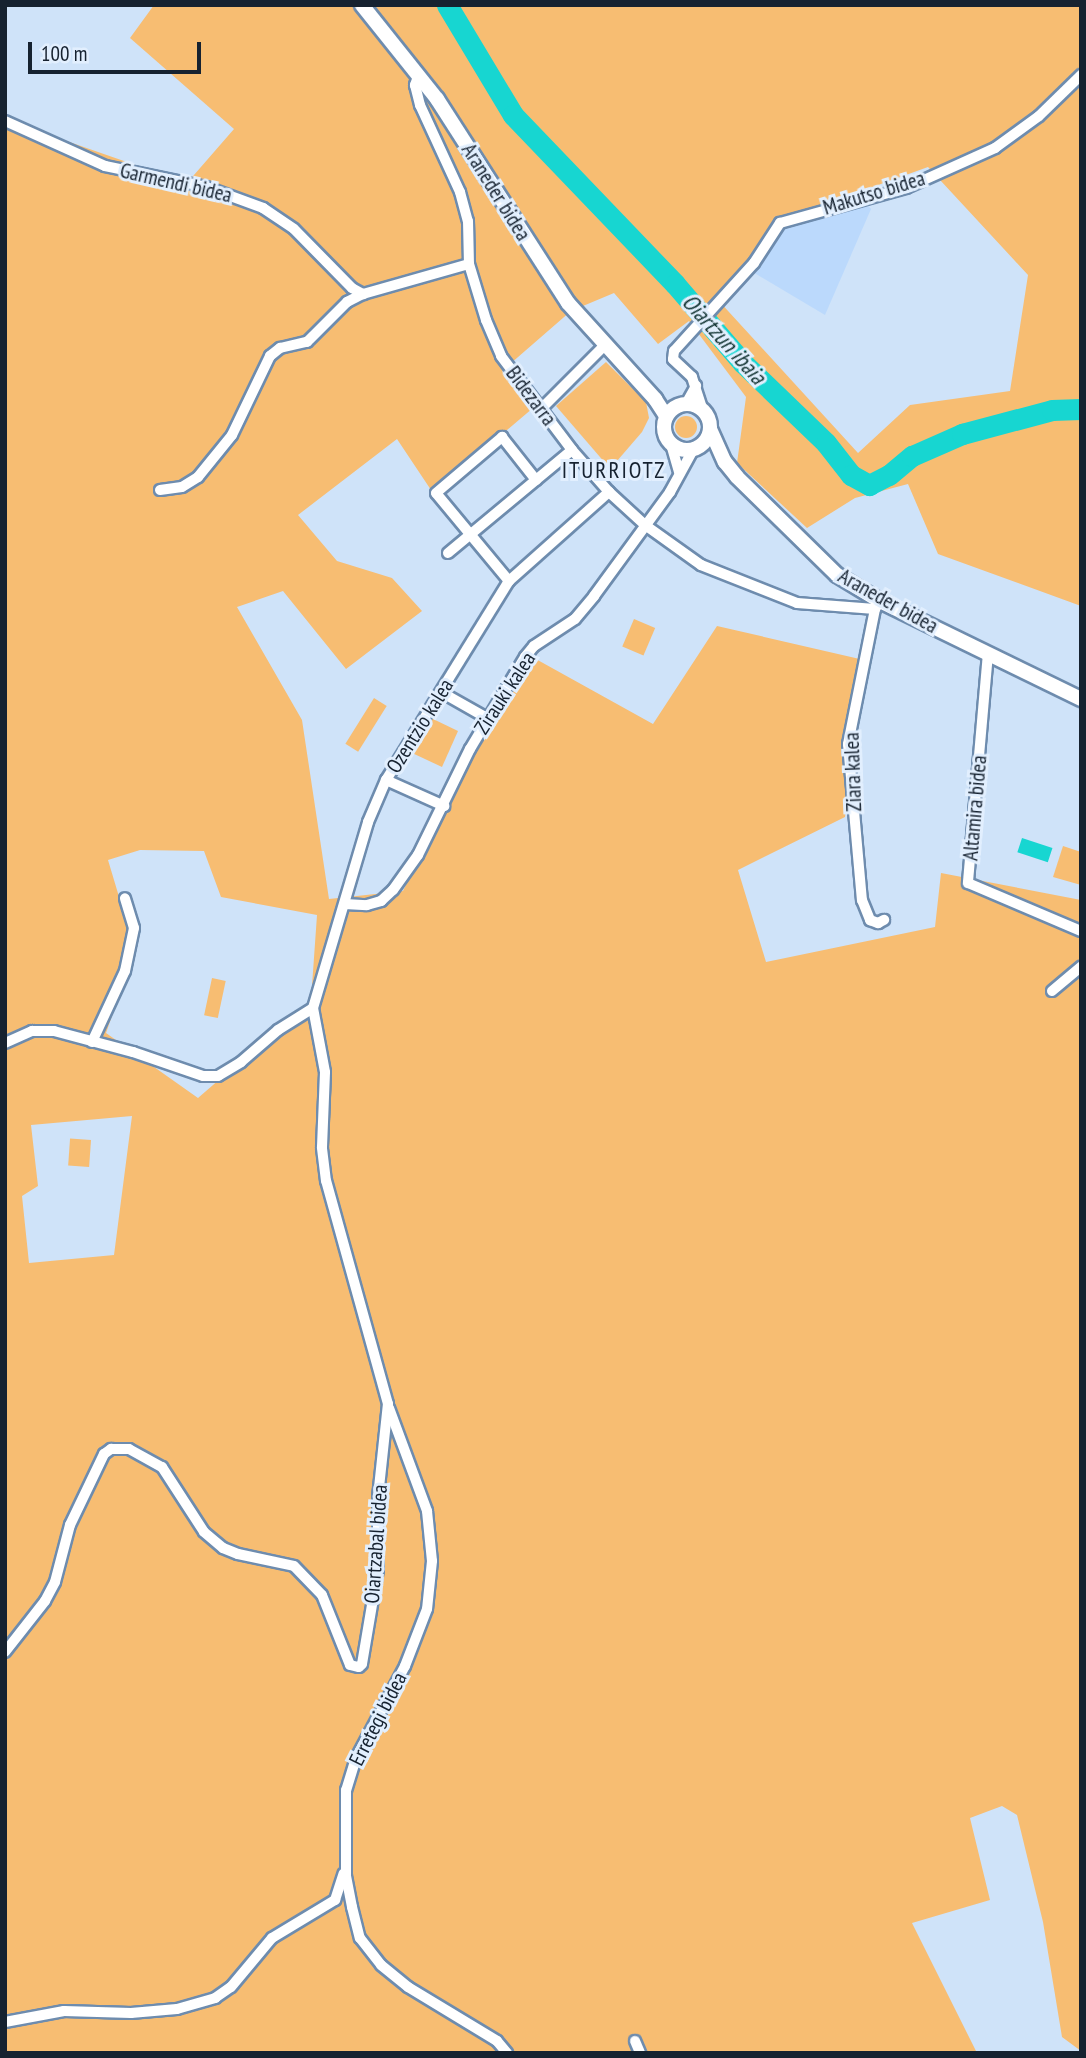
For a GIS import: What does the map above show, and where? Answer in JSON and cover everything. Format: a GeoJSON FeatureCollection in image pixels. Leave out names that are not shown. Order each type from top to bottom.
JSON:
{"type":"FeatureCollection","features":[{"type":"Feature","properties":{"kind":"street","name":"Araneder bidea"},"geometry":{"type":"LineString","coordinates":[[362,5],[419,74],[551,279],[604,346],[666,416]]}},
{"type":"Feature","properties":{"kind":"street","name":"Bidezarra"},"geometry":{"type":"LineString","coordinates":[[419,74],[415,85],[420,105],[460,192],[468,220],[469,264],[501,356],[572,450],[609,492],[645,525],[701,565],[797,603],[878,605]]}},
{"type":"Feature","properties":{"kind":"street","name":"Makutso bidea"},"geometry":{"type":"LineString","coordinates":[[696,386],[692,377],[673,359],[674,351],[754,263],[780,223],[906,188],[1001,144],[1039,116],[1081,75]]}},
{"type":"Feature","properties":{"kind":"street","name":"Garmendi bidea"},"geometry":{"type":"LineString","coordinates":[[5,121],[105,166],[205,187],[263,208],[285,221],[352,288],[363,294]]}},
{"type":"Feature","properties":{"kind":"street"},"geometry":{"type":"LineString","coordinates":[[160,490],[182,487],[198,477],[232,435],[270,356],[279,348],[307,342],[347,302],[363,294],[469,264]]}},
{"type":"Feature","properties":{"kind":"street"},"geometry":{"type":"LineString","coordinates":[[541,409],[604,346]]}},
{"type":"Feature","properties":{"kind":"street","name":"Araneder bidea"},"geometry":{"type":"LineString","coordinates":[[633,377],[683,404]]}},
{"type":"Feature","properties":{"kind":"street"},"geometry":{"type":"LineString","coordinates":[[679,476],[677,456],[663,428],[666,416],[683,404],[696,386]]}},
{"type":"Feature","properties":{"kind":"street"},"geometry":{"type":"LineString","coordinates":[[671,444],[682,450],[695,449],[705,442],[710,429],[696,386]]}},
{"type":"Feature","properties":{"kind":"street"},"geometry":{"type":"LineString","coordinates":[[683,404],[704,411]]}},
{"type":"Feature","properties":{"kind":"street","name":"Araneder bidea"},"geometry":{"type":"LineString","coordinates":[[710,429],[725,461],[752,493],[829,569],[878,605],[988,653],[1081,699]]}},
{"type":"Feature","properties":{"kind":"street"},"geometry":{"type":"LineString","coordinates":[[509,581],[436,493],[502,438],[536,480]]}},
{"type":"Feature","properties":{"kind":"street","name":"Araneder bidea"},"geometry":{"type":"LineString","coordinates":[[695,449],[725,461]]}},
{"type":"Feature","properties":{"kind":"street","name":"Zirauki kalea"},"geometry":{"type":"LineString","coordinates":[[345,904],[367,905],[381,901],[393,890],[418,855],[486,719],[525,657],[534,646],[575,619],[645,525],[695,449]]}},
{"type":"Feature","properties":{"kind":"street"},"geometry":{"type":"LineString","coordinates":[[448,553],[572,450]]}},
{"type":"Feature","properties":{"kind":"street","name":"Ozentzio kalea"},"geometry":{"type":"LineString","coordinates":[[313,1008],[368,822],[386,780],[509,581],[609,492]]}},
{"type":"Feature","properties":{"kind":"street","name":"Ziara kalea"},"geometry":{"type":"LineString","coordinates":[[878,605],[848,744],[862,900],[870,920],[878,923],[884,920]]}},
{"type":"Feature","properties":{"kind":"street","name":"Altamira bidea"},"geometry":{"type":"LineString","coordinates":[[988,653],[968,883],[1081,931]]}},
{"type":"Feature","properties":{"kind":"street"},"geometry":{"type":"LineString","coordinates":[[441,692],[486,719]]}},
{"type":"Feature","properties":{"kind":"street"},"geometry":{"type":"LineString","coordinates":[[386,780],[444,806]]}},
{"type":"Feature","properties":{"kind":"street"},"geometry":{"type":"LineString","coordinates":[[92,1042],[125,971],[134,928],[125,898]]}},
{"type":"Feature","properties":{"kind":"street"},"geometry":{"type":"LineString","coordinates":[[1052,990],[1081,967]]}},
{"type":"Feature","properties":{"kind":"street"},"geometry":{"type":"LineString","coordinates":[[5,1043],[32,1031],[54,1031],[202,1076],[218,1076],[241,1062],[278,1030],[313,1008]]}},
{"type":"Feature","properties":{"kind":"street","name":"Oiartzabal bidea"},"geometry":{"type":"LineString","coordinates":[[5,1652],[45,1601],[55,1582],[70,1525],[104,1454],[111,1449],[129,1449],[162,1467],[204,1532],[223,1548],[238,1554],[294,1566],[322,1595],[350,1665],[359,1667],[379,1569],[378,1497],[388,1404],[326,1181],[322,1147],[325,1072],[313,1008]]}},
{"type":"Feature","properties":{"kind":"street","name":"Erretegi bidea"},"geometry":{"type":"LineString","coordinates":[[388,1404],[427,1511],[432,1560],[422,1621],[405,1666],[356,1758],[346,1790],[346,1876],[360,1938],[381,1965],[408,1987],[497,2041],[507,2053]]}},
{"type":"Feature","properties":{"kind":"street"},"geometry":{"type":"LineString","coordinates":[[5,2022],[64,2011],[131,2013],[177,2009],[215,1998],[231,1987],[272,1938],[335,1900],[346,1860]]}},
{"type":"Feature","properties":{"kind":"street"},"geometry":{"type":"LineString","coordinates":[[635,2041],[640,2053]]}},
{"type":"Feature","properties":{"kind":"shaded area"},"geometry":{"type":"Polygon","coordinates":[[[154,5],[1081,5],[1081,606],[938,554],[908,484],[855,498],[807,528],[737,463],[746,397],[689,321],[658,344],[614,293],[571,311],[502,371],[533,408],[433,493],[397,439],[298,515],[337,561],[392,578],[422,611],[346,669],[283,591],[237,607],[302,720],[329,899],[403,891],[460,772],[534,658],[653,724],[717,626],[864,660],[845,817],[738,870],[766,962],[935,927],[941,873],[1081,900],[1081,2051],[1062,2037],[1043,1922],[1017,1815],[1002,1806],[970,1818],[990,1900],[912,1923],[977,2053],[5,2053],[5,117],[12,122],[187,183],[234,129],[130,38],[154,5]],[[928,167],[781,220],[746,268],[718,300],[858,453],[910,405],[1010,391],[1028,275],[928,167]],[[140,850],[108,860],[135,950],[106,1033],[198,1098],[311,1000],[317,915],[221,897],[204,851],[140,850]],[[132,1116],[31,1125],[38,1186],[22,1196],[29,1263],[114,1255],[132,1116]]]}},
{"type":"Feature","properties":{"kind":"shaded area"},"geometry":{"type":"Polygon","coordinates":[[[856,192],[871,209],[825,315],[746,268],[781,220],[856,192]]]}},
{"type":"Feature","properties":{"kind":"shaded area"},"geometry":{"type":"Polygon","coordinates":[[[606,362],[646,402],[649,418],[642,432],[617,461],[606,464],[556,406],[606,362]]]}},
{"type":"Feature","properties":{"kind":"shaded area"},"geometry":{"type":"Polygon","coordinates":[[[686,416],[694,419],[697,427],[694,435],[686,438],[678,435],[675,427],[678,419],[686,416]]]}},
{"type":"Feature","properties":{"kind":"shaded area"},"geometry":{"type":"Polygon","coordinates":[[[634,619],[655,628],[643,656],[622,647],[634,619]]]}},
{"type":"Feature","properties":{"kind":"shaded area"},"geometry":{"type":"Polygon","coordinates":[[[374,698],[387,706],[358,752],[345,744],[374,698]]]}},
{"type":"Feature","properties":{"kind":"shaded area"},"geometry":{"type":"Polygon","coordinates":[[[431,718],[458,731],[442,767],[410,752],[431,718]]]}},
{"type":"Feature","properties":{"kind":"shaded area"},"geometry":{"type":"Polygon","coordinates":[[[1022,838],[1052,848],[1048,862],[1017,852],[1022,838]]]}},
{"type":"Feature","properties":{"kind":"shaded area"},"geometry":{"type":"Polygon","coordinates":[[[1063,846],[1081,852],[1081,885],[1053,877],[1063,846]]]}},
{"type":"Feature","properties":{"kind":"shaded area"},"geometry":{"type":"Polygon","coordinates":[[[212,978],[226,981],[218,1018],[204,1015],[212,978]]]}},
{"type":"Feature","properties":{"kind":"shaded area"},"geometry":{"type":"Polygon","coordinates":[[[70,1139],[91,1140],[89,1167],[68,1165],[70,1139]]]}},
{"type":"Feature","properties":{"kind":"waterway","name":"Oiartzun ibaia"},"geometry":{"type":"LineString","coordinates":[[447,5],[513,115],[675,284],[743,363],[826,443],[851,475],[869,485],[889,475],[912,456],[962,434],[1052,410],[1081,409]]}},
{"type":"Feature","properties":{"kind":"district","name":"ITURRIOTZ"},"geometry":{"type":"Point","coordinates":[614,470]}}]}
